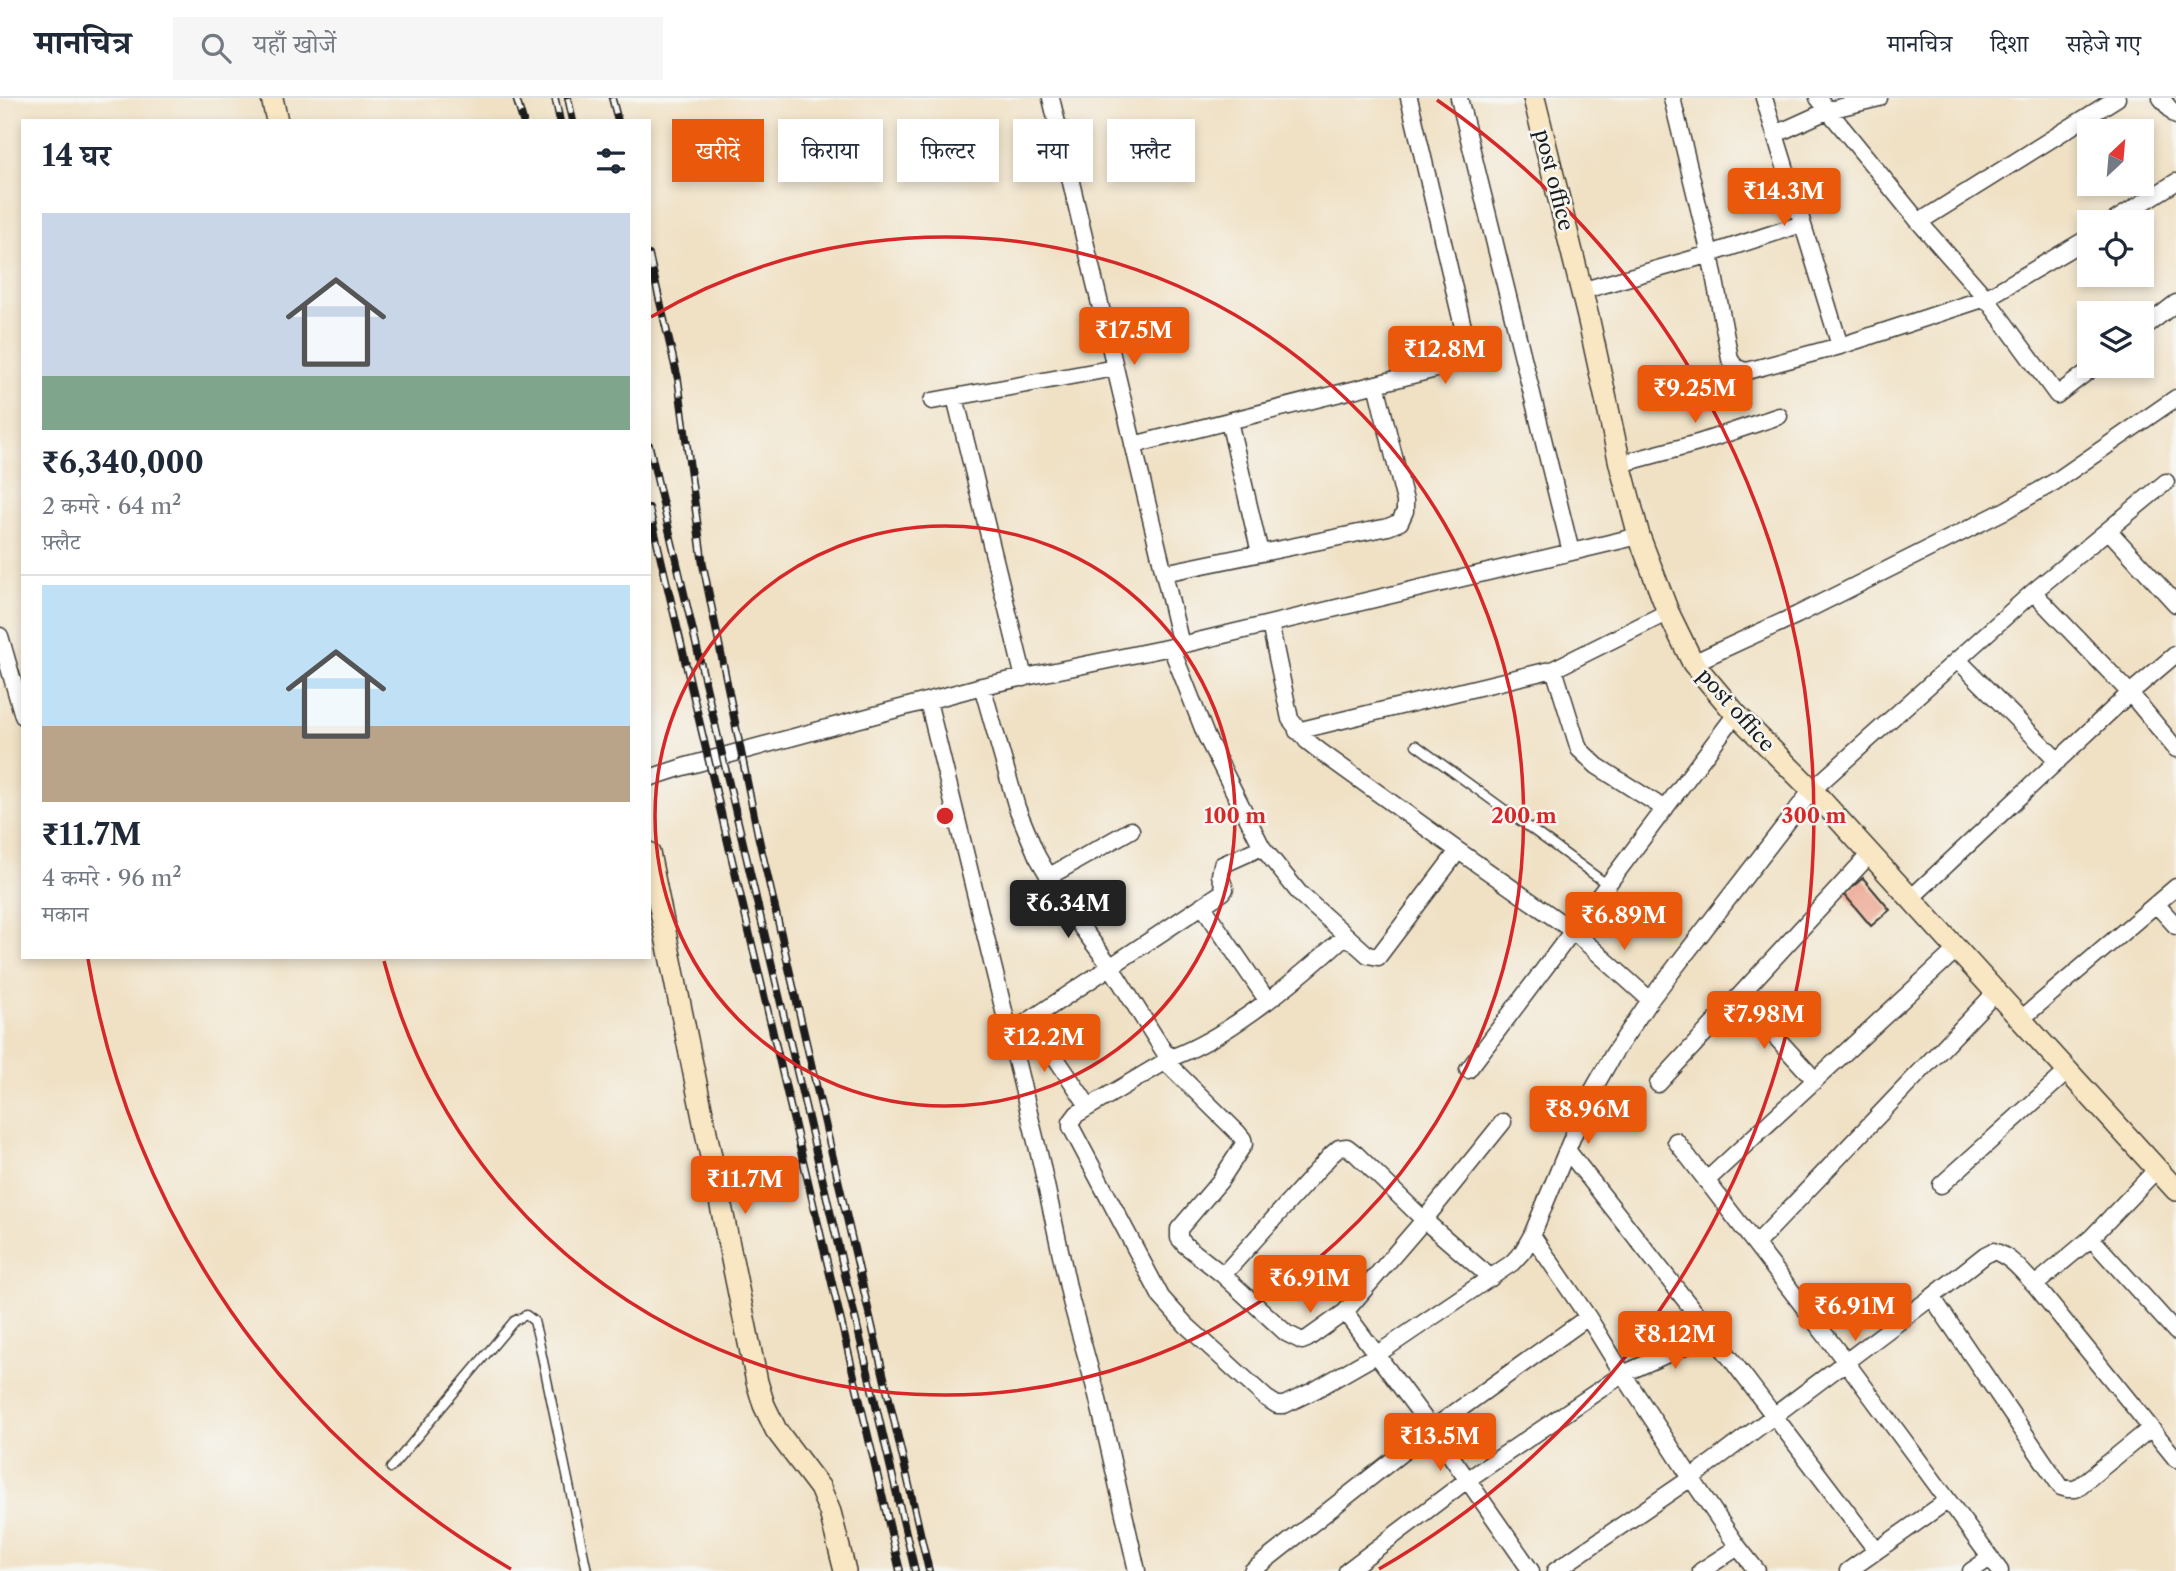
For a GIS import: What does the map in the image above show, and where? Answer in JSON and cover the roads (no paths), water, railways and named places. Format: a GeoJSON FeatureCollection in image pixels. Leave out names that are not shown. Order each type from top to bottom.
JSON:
{"type":"FeatureCollection","features":[{"type":"Feature","properties":{"kind":"street"},"geometry":{"type":"LineString","coordinates":[[272,98],[277,119]]}},
{"type":"Feature","properties":{"kind":"street"},"geometry":{"type":"LineString","coordinates":[[1051,98],[1164,573],[1176,646],[1206,736],[1262,846],[1300,894],[1345,936],[1368,954],[1378,957],[1452,859],[1455,853],[1453,847]]}},
{"type":"Feature","properties":{"kind":"street"},"geometry":{"type":"LineString","coordinates":[[1133,444],[1440,368],[1460,355],[1463,327],[1409,98]]}},
{"type":"Feature","properties":{"kind":"street"},"geometry":{"type":"LineString","coordinates":[[1459,98],[1571,552]]}},
{"type":"Feature","properties":{"kind":"street","name":"post office"},"geometry":{"type":"LineString","coordinates":[[1534,98],[1639,536],[1668,612],[1693,663],[1737,714],[1870,853],[2176,1190]]}},
{"type":"Feature","properties":{"kind":"street"},"geometry":{"type":"LineString","coordinates":[[1672,98],[1710,254],[1730,359],[1737,368],[1747,371],[1840,346],[1986,298],[2077,245]]}},
{"type":"Feature","properties":{"kind":"street"},"geometry":{"type":"LineString","coordinates":[[1764,98],[1840,346]]}},
{"type":"Feature","properties":{"kind":"street"},"geometry":{"type":"LineString","coordinates":[[1776,134],[1824,104],[1878,98]]}},
{"type":"Feature","properties":{"kind":"street"},"geometry":{"type":"LineString","coordinates":[[1919,222],[2117,98]]}},
{"type":"Feature","properties":{"kind":"street"},"geometry":{"type":"LineString","coordinates":[[2161,98],[2176,116]]}},
{"type":"Feature","properties":{"kind":"street"},"geometry":{"type":"LineString","coordinates":[[1824,104],[1919,222],[1986,298],[2057,395],[2079,378]]}},
{"type":"Feature","properties":{"kind":"street"},"geometry":{"type":"LineString","coordinates":[[2131,210],[2176,181]]}},
{"type":"Feature","properties":{"kind":"street"},"geometry":{"type":"LineString","coordinates":[[1581,290],[1710,254],[1802,224]]}},
{"type":"Feature","properties":{"kind":"street"},"geometry":{"type":"LineString","coordinates":[[2154,320],[2176,303]]}},
{"type":"Feature","properties":{"kind":"street"},"geometry":{"type":"LineString","coordinates":[[932,401],[1115,368]]}},
{"type":"Feature","properties":{"kind":"street"},"geometry":{"type":"LineString","coordinates":[[1164,573],[1388,527],[1400,522],[1405,511],[1405,501],[1376,384]]}},
{"type":"Feature","properties":{"kind":"street"},"geometry":{"type":"LineString","coordinates":[[956,397],[1024,678]]}},
{"type":"Feature","properties":{"kind":"street"},"geometry":{"type":"LineString","coordinates":[[1693,663],[1797,615],[2006,510],[2056,481],[2176,398]]}},
{"type":"Feature","properties":{"kind":"street"},"geometry":{"type":"LineString","coordinates":[[1620,464],[1698,443],[1779,416]]}},
{"type":"Feature","properties":{"kind":"street"},"geometry":{"type":"LineString","coordinates":[[1229,421],[1260,553]]}},
{"type":"Feature","properties":{"kind":"street"},"geometry":{"type":"LineString","coordinates":[[1345,936],[1318,961],[1248,1015],[1089,1107],[1073,1118],[1071,1127],[1161,1297],[1186,1325],[1277,1405],[1284,1405],[1315,1390],[1376,1355],[1512,1263],[1532,1236],[1600,1075],[1650,1000],[1812,790],[2033,592],[2166,482]]}},
{"type":"Feature","properties":{"kind":"street"},"geometry":{"type":"LineString","coordinates":[[2108,530],[2176,604]]}},
{"type":"Feature","properties":{"kind":"street"},"geometry":{"type":"LineString","coordinates":[[651,777],[982,686],[1176,646],[1639,536]]}},
{"type":"Feature","properties":{"kind":"street"},"geometry":{"type":"LineString","coordinates":[[2033,592],[2130,693],[2176,749]]}},
{"type":"Feature","properties":{"kind":"street"},"geometry":{"type":"LineString","coordinates":[[1297,731],[1554,669],[1668,612]]}},
{"type":"Feature","properties":{"kind":"street"},"geometry":{"type":"LineString","coordinates":[[1270,624],[1290,719],[1297,731],[1321,752],[1573,931],[1650,1000]]}},
{"type":"Feature","properties":{"kind":"street"},"geometry":{"type":"LineString","coordinates":[[0,636],[21,709]]}},
{"type":"Feature","properties":{"kind":"street"},"geometry":{"type":"LineString","coordinates":[[1910,899],[2130,693],[2176,654]]}},
{"type":"Feature","properties":{"kind":"street"},"geometry":{"type":"LineString","coordinates":[[1958,660],[2057,761]]}},
{"type":"Feature","properties":{"kind":"street"},"geometry":{"type":"LineString","coordinates":[[1554,669],[1579,749],[1597,766],[1665,809]]}},
{"type":"Feature","properties":{"kind":"street"},"geometry":{"type":"LineString","coordinates":[[982,686],[1017,808],[1048,877],[1067,908],[1111,967],[1159,1047],[1243,1139],[1244,1144],[1220,1181],[1179,1229],[1180,1238],[1286,1333],[1302,1341],[1345,1312],[1503,1122]]}},
{"type":"Feature","properties":{"kind":"street"},"geometry":{"type":"LineString","coordinates":[[928,701],[1137,1571]]}},
{"type":"Feature","properties":{"kind":"street"},"geometry":{"type":"LineString","coordinates":[[1468,1070],[1737,714]]}},
{"type":"Feature","properties":{"kind":"street"},"geometry":{"type":"LineString","coordinates":[[1048,877],[1131,830]]}},
{"type":"Feature","properties":{"kind":"street"},"geometry":{"type":"LineString","coordinates":[[1009,1034],[1225,889],[1220,876],[1222,865],[1262,846]]}},
{"type":"Feature","properties":{"kind":"street"},"geometry":{"type":"LineString","coordinates":[[1658,1084],[1870,853]]}},
{"type":"Feature","properties":{"kind":"street"},"geometry":{"type":"LineString","coordinates":[[651,863],[757,1382],[776,1430],[821,1488],[845,1571]]}},
{"type":"Feature","properties":{"kind":"street"},"geometry":{"type":"LineString","coordinates":[[2020,1020],[2176,887]]}},
{"type":"Feature","properties":{"kind":"street"},"geometry":{"type":"LineString","coordinates":[[2156,904],[2176,926]]}},
{"type":"Feature","properties":{"kind":"street"},"geometry":{"type":"LineString","coordinates":[[1202,905],[1267,1000]]}},
{"type":"Feature","properties":{"kind":"street"},"geometry":{"type":"LineString","coordinates":[[1706,1181],[1956,950]]}},
{"type":"Feature","properties":{"kind":"street"},"geometry":{"type":"LineString","coordinates":[[1756,1244],[1996,992]]}},
{"type":"Feature","properties":{"kind":"street"},"geometry":{"type":"LineString","coordinates":[[1739,997],[1815,1080]]}},
{"type":"Feature","properties":{"kind":"street"},"geometry":{"type":"LineString","coordinates":[[1030,1020],[1089,1107]]}},
{"type":"Feature","properties":{"kind":"street"},"geometry":{"type":"LineString","coordinates":[[1941,1185],[2067,1072]]}},
{"type":"Feature","properties":{"kind":"street"},"geometry":{"type":"LineString","coordinates":[[1676,1141],[1846,1362],[1995,1564],[1971,1571]]}},
{"type":"Feature","properties":{"kind":"street"},"geometry":{"type":"LineString","coordinates":[[1223,1275],[1339,1147],[1347,1147],[1424,1220],[1491,1278]]}},
{"type":"Feature","properties":{"kind":"street"},"geometry":{"type":"LineString","coordinates":[[1567,1150],[1712,1334],[1876,1550]]}},
{"type":"Feature","properties":{"kind":"street"},"geometry":{"type":"LineString","coordinates":[[2035,1285],[2091,1238],[2157,1169]]}},
{"type":"Feature","properties":{"kind":"street"},"geometry":{"type":"LineString","coordinates":[[1532,1236],[1588,1317],[1691,1478],[1738,1547],[1758,1571]]}},
{"type":"Feature","properties":{"kind":"street"},"geometry":{"type":"LineString","coordinates":[[2091,1238],[2176,1332]]}},
{"type":"Feature","properties":{"kind":"street"},"geometry":{"type":"LineString","coordinates":[[1555,1571],[1691,1478],[1993,1251],[2010,1259],[2035,1285],[2176,1459]]}},
{"type":"Feature","properties":{"kind":"street"},"geometry":{"type":"LineString","coordinates":[[1932,1297],[2061,1487],[2076,1489],[2151,1429]]}},
{"type":"Feature","properties":{"kind":"street"},"geometry":{"type":"LineString","coordinates":[[1345,1312],[1432,1429],[1531,1571]]}},
{"type":"Feature","properties":{"kind":"street"},"geometry":{"type":"LineString","coordinates":[[1252,1571],[1432,1429],[1588,1317]]}},
{"type":"Feature","properties":{"kind":"street"},"geometry":{"type":"LineString","coordinates":[[1347,1571],[1467,1480],[1623,1374],[1712,1334]]}},
{"type":"Feature","properties":{"kind":"street"},"geometry":{"type":"LineString","coordinates":[[1848,1571],[1947,1500]]}},
{"type":"Feature","properties":{"kind":"street"},"geometry":{"type":"LineString","coordinates":[[1701,1571],[1738,1547]]}},
{"type":"Feature","properties":{"kind":"lane"},"geometry":{"type":"LineString","coordinates":[[1416,745],[1608,885]]}},
{"type":"Feature","properties":{"kind":"lane"},"geometry":{"type":"LineString","coordinates":[[391,1468],[514,1321],[526,1315],[534,1321],[538,1337],[587,1571]]}},
{"type":"Feature","properties":{"kind":"railway"},"geometry":{"type":"LineString","coordinates":[[516,98],[522,119]]}},
{"type":"Feature","properties":{"kind":"railway"},"geometry":{"type":"LineString","coordinates":[[555,98],[560,119]]}},
{"type":"Feature","properties":{"kind":"railway"},"geometry":{"type":"LineString","coordinates":[[568,98],[573,119]]}},
{"type":"Feature","properties":{"kind":"railway"},"geometry":{"type":"LineString","coordinates":[[612,98],[617,119]]}},
{"type":"Feature","properties":{"kind":"railway"},"geometry":{"type":"LineString","coordinates":[[651,264],[678,379],[703,565],[758,835],[929,1571]]}},
{"type":"Feature","properties":{"kind":"railway"},"geometry":{"type":"LineString","coordinates":[[651,453],[915,1571]]}},
{"type":"Feature","properties":{"kind":"railway"},"geometry":{"type":"LineString","coordinates":[[651,516],[900,1571]]}}]}
